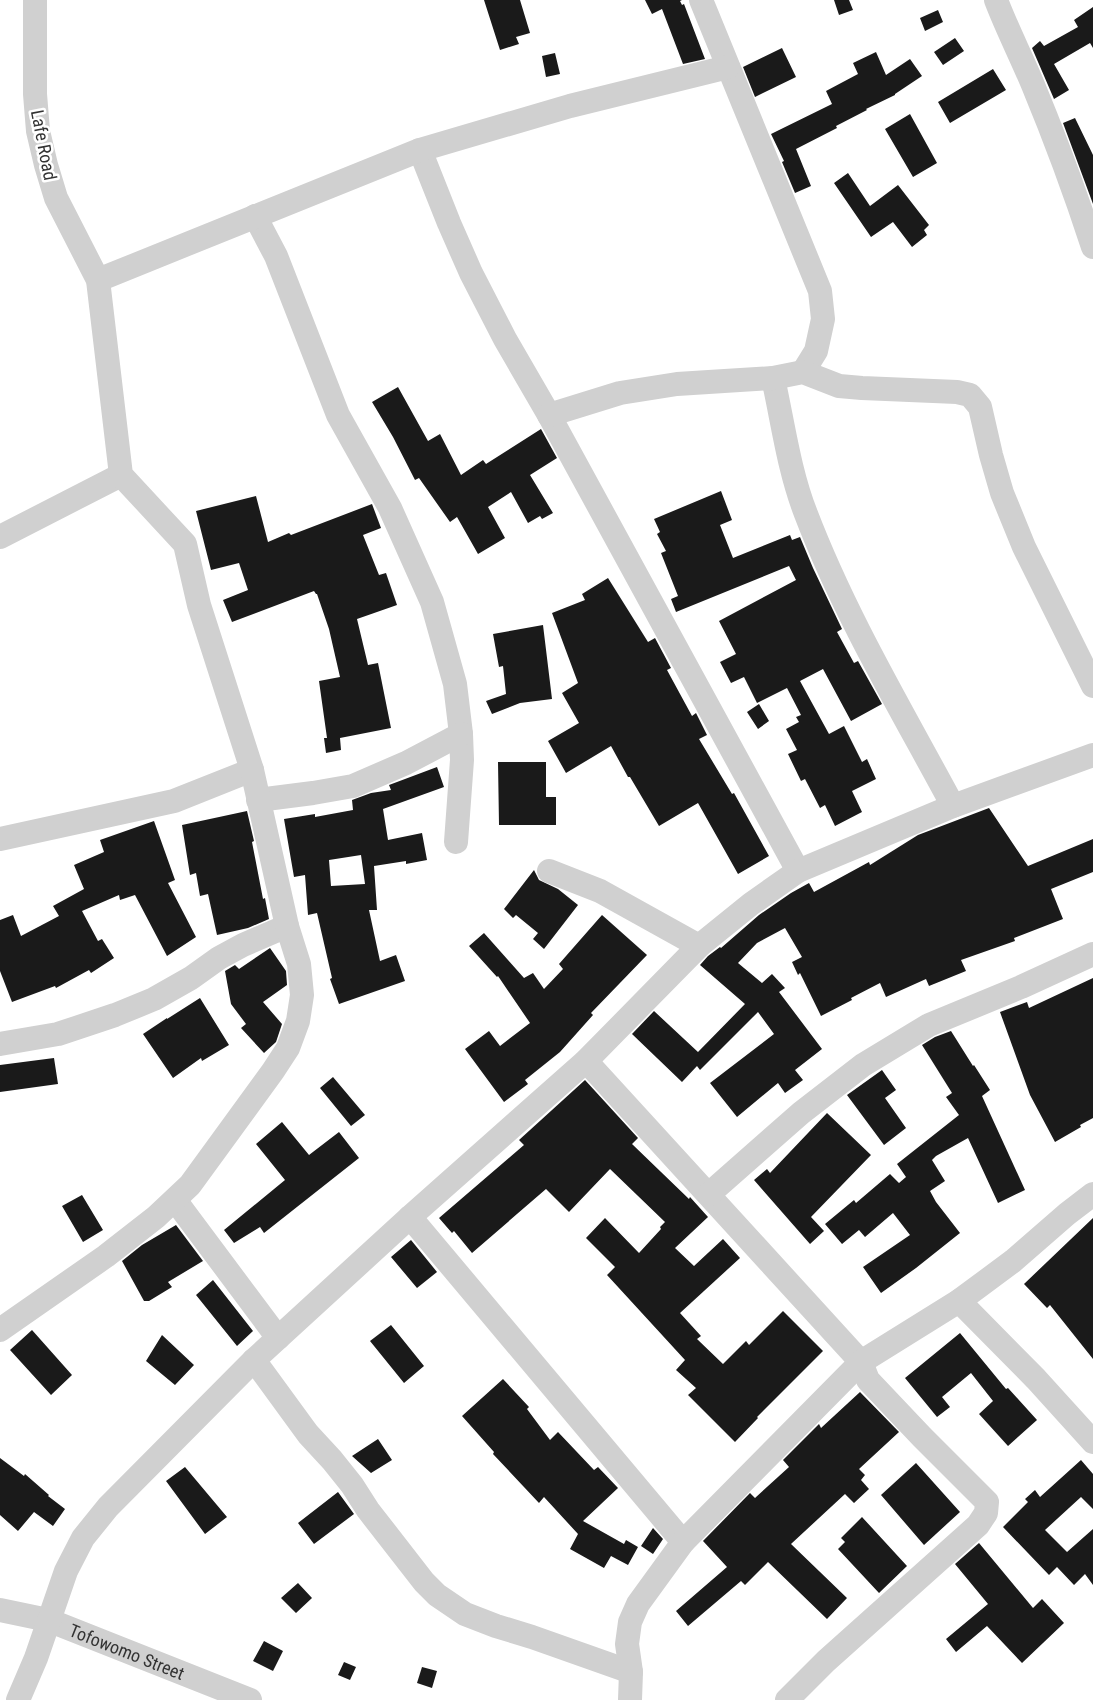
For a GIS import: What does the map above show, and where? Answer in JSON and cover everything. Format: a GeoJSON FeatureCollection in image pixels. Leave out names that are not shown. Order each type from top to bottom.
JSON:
{"type":"FeatureCollection","features":[{"type":"Feature","properties":{"kind":"street","name":"Lafe Road"},"geometry":{"type":"LineString","coordinates":[[35,0],[35,94],[38,131],[56,198],[98,280]]}},
{"type":"Feature","properties":{"kind":"street"},"geometry":{"type":"LineString","coordinates":[[701,0],[820,291],[823,319],[816,351],[803,372]]}},
{"type":"Feature","properties":{"kind":"street"},"geometry":{"type":"LineString","coordinates":[[996,0],[1072,184],[1093,247]]}},
{"type":"Feature","properties":{"kind":"street"},"geometry":{"type":"LineString","coordinates":[[0,1330],[106,1256],[175,1200],[190,1185],[288,1048],[298,1021],[302,995],[298,964],[287,926],[252,770],[200,604],[185,544],[121,475],[98,280],[420,150],[570,106],[728,67]]}},
{"type":"Feature","properties":{"kind":"street"},"geometry":{"type":"LineString","coordinates":[[420,150],[448,223],[504,339],[549,415],[798,871]]}},
{"type":"Feature","properties":{"kind":"street"},"geometry":{"type":"LineString","coordinates":[[255,216],[276,256],[338,415],[390,508],[432,602],[455,684],[461,734],[462,760],[456,842]]}},
{"type":"Feature","properties":{"kind":"street"},"geometry":{"type":"LineString","coordinates":[[549,415],[620,393],[677,384],[773,378],[803,372],[839,386],[970,394],[980,407],[990,455],[1002,493],[1024,547],[1093,686]]}},
{"type":"Feature","properties":{"kind":"street"},"geometry":{"type":"LineString","coordinates":[[773,378],[793,474],[806,514],[855,624],[954,806]]}},
{"type":"Feature","properties":{"kind":"street"},"geometry":{"type":"LineString","coordinates":[[0,537],[121,475]]}},
{"type":"Feature","properties":{"kind":"street"},"geometry":{"type":"LineString","coordinates":[[258,800],[352,786],[406,763],[461,734]]}},
{"type":"Feature","properties":{"kind":"street"},"geometry":{"type":"LineString","coordinates":[[18,1700],[36,1658],[66,1571],[83,1538],[108,1507],[254,1360],[410,1217],[586,1061],[699,946],[751,904],[798,871],[954,806],[1093,754]]}},
{"type":"Feature","properties":{"kind":"street"},"geometry":{"type":"LineString","coordinates":[[0,839],[174,801],[252,770]]}},
{"type":"Feature","properties":{"kind":"street"},"geometry":{"type":"LineString","coordinates":[[549,871],[600,891],[699,946]]}},
{"type":"Feature","properties":{"kind":"street"},"geometry":{"type":"LineString","coordinates":[[0,1044],[58,1034],[115,1015],[154,999],[191,978],[219,958],[243,945],[287,926]]}},
{"type":"Feature","properties":{"kind":"street"},"geometry":{"type":"LineString","coordinates":[[709,1194],[801,1113],[863,1065],[929,1025],[1022,987],[1093,954]]}},
{"type":"Feature","properties":{"kind":"street"},"geometry":{"type":"LineString","coordinates":[[586,1061],[861,1362],[868,1380],[987,1502],[986,1513],[978,1525],[826,1661],[787,1700]]}},
{"type":"Feature","properties":{"kind":"street"},"geometry":{"type":"LineString","coordinates":[[630,1700],[628,1644],[630,1622],[638,1604],[683,1542],[861,1362],[959,1301],[1013,1261],[1093,1194]]}},
{"type":"Feature","properties":{"kind":"street"},"geometry":{"type":"LineString","coordinates":[[175,1200],[278,1338]]}},
{"type":"Feature","properties":{"kind":"street"},"geometry":{"type":"LineString","coordinates":[[410,1217],[683,1542]]}},
{"type":"Feature","properties":{"kind":"street"},"geometry":{"type":"LineString","coordinates":[[959,1301],[1036,1379],[1093,1442]]}},
{"type":"Feature","properties":{"kind":"street"},"geometry":{"type":"LineString","coordinates":[[254,1360],[308,1434],[332,1460],[368,1510],[424,1582],[437,1595],[465,1614],[630,1672]]}},
{"type":"Feature","properties":{"kind":"street","name":"Tofowomo Street"},"geometry":{"type":"LineString","coordinates":[[0,1610],[48,1620],[250,1700]]}},
{"type":"Feature","properties":{"kind":"building"},"geometry":{"type":"Polygon","coordinates":[[[484,0],[520,0],[530,33],[516,37],[519,44],[500,50],[484,0]]]}},
{"type":"Feature","properties":{"kind":"building"},"geometry":{"type":"Polygon","coordinates":[[[645,0],[682,0],[680,1],[682,5],[684,4],[705,59],[683,64],[662,9],[652,14],[645,0]]]}},
{"type":"Feature","properties":{"kind":"building"},"geometry":{"type":"Polygon","coordinates":[[[834,0],[849,0],[853,10],[839,15],[834,0]]]}},
{"type":"Feature","properties":{"kind":"building"},"geometry":{"type":"Polygon","coordinates":[[[1093,7],[1093,48],[1090,43],[1054,64],[1069,90],[1054,99],[1032,48],[1040,41],[1044,46],[1078,27],[1074,20],[1093,7]]]}},
{"type":"Feature","properties":{"kind":"building"},"geometry":{"type":"Polygon","coordinates":[[[938,10],[943,22],[925,31],[920,18],[938,10]]]}},
{"type":"Feature","properties":{"kind":"building"},"geometry":{"type":"Polygon","coordinates":[[[955,38],[964,51],[943,65],[934,52],[955,38]]]}},
{"type":"Feature","properties":{"kind":"building"},"geometry":{"type":"Polygon","coordinates":[[[782,48],[796,77],[755,97],[743,67],[782,48]]]}},
{"type":"Feature","properties":{"kind":"building"},"geometry":{"type":"Polygon","coordinates":[[[876,52],[886,75],[910,59],[922,76],[895,95],[866,109],[836,126],[837,128],[796,149],[811,186],[795,193],[782,162],[784,161],[771,134],[832,104],[826,91],[858,74],[853,63],[876,52]]]}},
{"type":"Feature","properties":{"kind":"building"},"geometry":{"type":"Polygon","coordinates":[[[555,53],[560,74],[546,77],[542,56],[555,53]]]}},
{"type":"Feature","properties":{"kind":"building"},"geometry":{"type":"Polygon","coordinates":[[[993,69],[1006,90],[950,123],[938,102],[993,69]]]}},
{"type":"Feature","properties":{"kind":"building"},"geometry":{"type":"Polygon","coordinates":[[[910,114],[937,163],[913,177],[885,129],[910,114]]]}},
{"type":"Feature","properties":{"kind":"building"},"geometry":{"type":"Polygon","coordinates":[[[1075,118],[1093,155],[1093,204],[1063,123],[1075,118]]]}},
{"type":"Feature","properties":{"kind":"building"},"geometry":{"type":"Polygon","coordinates":[[[848,173],[870,206],[898,185],[929,225],[924,230],[927,235],[912,247],[893,222],[871,237],[834,183],[848,173]]]}},
{"type":"Feature","properties":{"kind":"building"},"geometry":{"type":"Polygon","coordinates":[[[398,387],[428,441],[440,434],[461,475],[483,460],[486,464],[541,429],[557,458],[530,475],[553,513],[542,519],[540,516],[528,523],[511,492],[488,507],[505,538],[478,554],[457,517],[450,522],[419,478],[415,480],[372,402],[398,387]]]}},
{"type":"Feature","properties":{"kind":"building"},"geometry":{"type":"Polygon","coordinates":[[[721,491],[732,520],[720,525],[733,558],[790,535],[792,540],[800,537],[842,629],[837,632],[854,663],[858,661],[882,704],[851,721],[823,669],[800,681],[829,734],[844,726],[862,762],[867,759],[876,779],[852,791],[862,812],[835,826],[825,805],[820,808],[805,779],[801,781],[788,754],[797,750],[786,729],[799,722],[796,717],[801,715],[787,688],[757,703],[744,677],[731,683],[720,662],[736,654],[719,621],[796,580],[789,566],[676,612],[671,599],[678,596],[661,553],[666,551],[657,534],[660,532],[654,519],[721,491]]]}},
{"type":"Feature","properties":{"kind":"building"},"geometry":{"type":"Polygon","coordinates":[[[256,496],[268,542],[372,504],[381,528],[363,535],[379,575],[386,573],[397,605],[357,619],[368,665],[378,663],[391,728],[340,738],[341,750],[326,753],[324,738],[327,738],[319,681],[340,677],[329,629],[317,594],[314,591],[232,622],[223,600],[248,590],[239,563],[211,570],[196,511],[256,496]]]}},
{"type":"Feature","properties":{"kind":"building"},"geometry":{"type":"Polygon","coordinates":[[[608,578],[648,642],[655,638],[671,668],[667,670],[692,716],[696,713],[707,735],[699,739],[732,794],[734,793],[769,856],[738,874],[698,803],[659,826],[611,746],[566,773],[548,741],[579,723],[562,693],[578,683],[552,613],[585,600],[582,594],[608,578]]]}},
{"type":"Feature","properties":{"kind":"building"},"geometry":{"type":"Polygon","coordinates":[[[543,625],[552,699],[520,703],[492,714],[486,701],[506,694],[503,666],[499,667],[493,634],[543,625]]]}},
{"type":"Feature","properties":{"kind":"building"},"geometry":{"type":"Polygon","coordinates":[[[759,704],[769,721],[758,729],[747,712],[759,704]]]}},
{"type":"Feature","properties":{"kind":"building"},"geometry":{"type":"Polygon","coordinates":[[[498,762],[546,762],[546,797],[556,797],[556,825],[499,825],[498,762]]]}},
{"type":"Feature","properties":{"kind":"building"},"geometry":{"type":"Polygon","coordinates":[[[437,767],[444,787],[383,809],[388,840],[422,833],[427,860],[406,864],[406,861],[374,866],[377,910],[369,910],[380,961],[396,955],[405,981],[339,1004],[330,979],[332,978],[317,913],[308,915],[305,875],[294,877],[284,819],[315,814],[315,817],[353,810],[352,800],[371,793],[391,790],[389,785],[437,767]],[[361,855],[329,860],[331,886],[365,884],[361,855]]]}},
{"type":"Feature","properties":{"kind":"building"},"geometry":{"type":"Polygon","coordinates":[[[989,808],[1028,866],[1093,839],[1093,872],[1051,889],[1063,919],[1014,938],[1015,941],[961,960],[966,971],[929,986],[926,979],[886,997],[880,983],[821,1016],[800,973],[798,975],[792,962],[802,957],[785,928],[757,943],[738,963],[762,983],[772,974],[785,988],[779,992],[822,1049],[795,1070],[803,1080],[785,1093],[778,1083],[737,1117],[710,1083],[774,1034],[758,1012],[700,1070],[697,1066],[682,1082],[632,1034],[654,1011],[698,1052],[745,1004],[700,965],[708,956],[721,948],[759,915],[809,883],[814,892],[869,862],[870,865],[918,835],[989,808]]]}},
{"type":"Feature","properties":{"kind":"building"},"geometry":{"type":"Polygon","coordinates":[[[247,811],[254,841],[252,842],[263,899],[265,898],[269,919],[248,928],[217,935],[208,894],[200,896],[196,873],[190,875],[182,825],[247,811]]]}},
{"type":"Feature","properties":{"kind":"building"},"geometry":{"type":"Polygon","coordinates":[[[154,821],[175,880],[168,883],[196,937],[167,956],[135,895],[120,900],[119,895],[82,911],[98,941],[102,939],[114,958],[91,973],[89,970],[56,988],[55,986],[12,1002],[0,971],[0,920],[13,915],[21,936],[59,916],[53,906],[84,889],[74,865],[104,852],[100,840],[154,821]]]}},
{"type":"Feature","properties":{"kind":"building"},"geometry":{"type":"Polygon","coordinates":[[[534,870],[539,880],[558,889],[578,905],[544,949],[533,939],[538,933],[516,915],[513,918],[504,909],[534,870]]]}},
{"type":"Feature","properties":{"kind":"building"},"geometry":{"type":"Polygon","coordinates":[[[602,915],[647,955],[591,1013],[593,1015],[560,1052],[525,1080],[528,1084],[504,1102],[465,1049],[489,1031],[500,1046],[530,1023],[498,976],[469,946],[484,933],[524,978],[533,973],[544,989],[563,969],[559,964],[602,915]]]}},
{"type":"Feature","properties":{"kind":"building"},"geometry":{"type":"Polygon","coordinates":[[[270,948],[286,971],[287,985],[263,1002],[282,1024],[276,1042],[264,1053],[241,1028],[246,1024],[231,1004],[225,971],[235,965],[239,969],[270,948]]]}},
{"type":"Feature","properties":{"kind":"building"},"geometry":{"type":"Polygon","coordinates":[[[1093,978],[1093,1118],[1055,1142],[1030,1095],[1000,1012],[1027,1002],[1029,1008],[1093,978]]]}},
{"type":"Feature","properties":{"kind":"building"},"geometry":{"type":"Polygon","coordinates":[[[200,998],[229,1045],[202,1061],[201,1058],[173,1078],[143,1034],[200,998]]]}},
{"type":"Feature","properties":{"kind":"building"},"geometry":{"type":"Polygon","coordinates":[[[951,1031],[990,1090],[982,1096],[1025,1190],[998,1203],[968,1138],[936,1156],[932,1160],[945,1181],[930,1191],[936,1202],[960,1233],[881,1293],[863,1267],[910,1235],[893,1213],[865,1237],[859,1230],[842,1244],[825,1224],[854,1200],[856,1203],[890,1174],[899,1183],[906,1177],[897,1164],[959,1115],[946,1097],[952,1093],[922,1045],[935,1037],[951,1031]]]}},
{"type":"Feature","properties":{"kind":"building"},"geometry":{"type":"Polygon","coordinates":[[[54,1058],[58,1084],[0,1092],[0,1065],[54,1058]]]}},
{"type":"Feature","properties":{"kind":"building"},"geometry":{"type":"Polygon","coordinates":[[[882,1070],[896,1090],[885,1098],[906,1128],[884,1145],[847,1095],[882,1070]]]}},
{"type":"Feature","properties":{"kind":"building"},"geometry":{"type":"Polygon","coordinates":[[[333,1077],[365,1115],[351,1126],[320,1088],[333,1077]]]}},
{"type":"Feature","properties":{"kind":"building"},"geometry":{"type":"Polygon","coordinates":[[[585,1080],[638,1138],[632,1144],[689,1199],[690,1197],[708,1217],[675,1248],[694,1266],[723,1239],[740,1258],[680,1313],[701,1336],[697,1339],[723,1364],[746,1341],[749,1345],[783,1311],[823,1351],[757,1417],[735,1442],[688,1395],[696,1388],[676,1370],[685,1360],[607,1275],[615,1267],[586,1238],[605,1218],[639,1253],[665,1222],[610,1169],[569,1212],[546,1189],[472,1253],[454,1231],[452,1233],[439,1218],[524,1145],[519,1140],[585,1080]]]}},
{"type":"Feature","properties":{"kind":"building"},"geometry":{"type":"Polygon","coordinates":[[[827,1113],[871,1155],[811,1217],[824,1231],[810,1244],[754,1180],[767,1169],[770,1173],[827,1113]]]}},
{"type":"Feature","properties":{"kind":"building"},"geometry":{"type":"Polygon","coordinates":[[[282,1122],[309,1155],[339,1132],[359,1158],[264,1233],[260,1227],[234,1243],[224,1230],[285,1180],[256,1144],[282,1122]]]}},
{"type":"Feature","properties":{"kind":"building"},"geometry":{"type":"Polygon","coordinates":[[[82,1195],[103,1230],[83,1242],[62,1206],[82,1195]]]}},
{"type":"Feature","properties":{"kind":"building"},"geometry":{"type":"Polygon","coordinates":[[[1093,1218],[1093,1359],[1050,1305],[1047,1308],[1024,1284],[1093,1218]]]}},
{"type":"Feature","properties":{"kind":"building"},"geometry":{"type":"Polygon","coordinates":[[[176,1225],[203,1261],[168,1282],[172,1287],[149,1301],[144,1301],[122,1261],[142,1245],[176,1225]]]}},
{"type":"Feature","properties":{"kind":"building"},"geometry":{"type":"Polygon","coordinates":[[[411,1240],[437,1272],[417,1288],[391,1257],[411,1240]]]}},
{"type":"Feature","properties":{"kind":"building"},"geometry":{"type":"Polygon","coordinates":[[[213,1280],[253,1331],[237,1346],[196,1295],[213,1280]]]}},
{"type":"Feature","properties":{"kind":"building"},"geometry":{"type":"Polygon","coordinates":[[[391,1325],[424,1366],[404,1383],[370,1341],[391,1325]]]}},
{"type":"Feature","properties":{"kind":"building"},"geometry":{"type":"Polygon","coordinates":[[[32,1330],[72,1375],[51,1395],[10,1350],[32,1330]]]}},
{"type":"Feature","properties":{"kind":"building"},"geometry":{"type":"Polygon","coordinates":[[[960,1333],[1006,1389],[1008,1388],[1037,1420],[1008,1446],[979,1414],[993,1401],[971,1373],[942,1397],[950,1407],[937,1417],[905,1378],[960,1333]]]}},
{"type":"Feature","properties":{"kind":"building"},"geometry":{"type":"Polygon","coordinates":[[[162,1335],[194,1365],[175,1385],[146,1361],[162,1335]]]}},
{"type":"Feature","properties":{"kind":"building"},"geometry":{"type":"Polygon","coordinates":[[[503,1379],[529,1407],[527,1409],[550,1440],[558,1432],[594,1470],[598,1467],[618,1488],[583,1521],[624,1544],[626,1540],[638,1547],[628,1565],[611,1556],[604,1568],[570,1549],[578,1534],[544,1497],[539,1503],[493,1454],[494,1452],[462,1416],[503,1379]]]}},
{"type":"Feature","properties":{"kind":"building"},"geometry":{"type":"Polygon","coordinates":[[[860,1392],[899,1432],[859,1469],[865,1475],[861,1480],[869,1489],[854,1503],[845,1494],[791,1544],[847,1598],[827,1619],[768,1562],[745,1585],[741,1581],[688,1626],[676,1611],[727,1567],[703,1541],[750,1493],[755,1498],[789,1467],[783,1460],[819,1424],[821,1428],[860,1392]]]}},
{"type":"Feature","properties":{"kind":"building"},"geometry":{"type":"Polygon","coordinates":[[[378,1439],[392,1460],[371,1473],[352,1456],[378,1439]]]}},
{"type":"Feature","properties":{"kind":"building"},"geometry":{"type":"Polygon","coordinates":[[[0,1458],[24,1476],[25,1474],[65,1509],[53,1526],[34,1512],[18,1531],[0,1515],[0,1458]]]}},
{"type":"Feature","properties":{"kind":"building"},"geometry":{"type":"Polygon","coordinates":[[[1081,1460],[1093,1474],[1093,1509],[1081,1497],[1045,1530],[1067,1552],[1093,1529],[1093,1585],[1085,1574],[1074,1585],[1057,1567],[1049,1575],[1003,1527],[1028,1502],[1025,1499],[1035,1490],[1040,1497],[1081,1460]]]}},
{"type":"Feature","properties":{"kind":"building"},"geometry":{"type":"Polygon","coordinates":[[[916,1463],[960,1512],[924,1545],[881,1495],[916,1463]]]}},
{"type":"Feature","properties":{"kind":"building"},"geometry":{"type":"Polygon","coordinates":[[[185,1467],[227,1517],[205,1534],[166,1481],[185,1467]]]}},
{"type":"Feature","properties":{"kind":"building"},"geometry":{"type":"Polygon","coordinates":[[[338,1492],[354,1514],[314,1544],[298,1523],[338,1492]]]}},
{"type":"Feature","properties":{"kind":"building"},"geometry":{"type":"Polygon","coordinates":[[[862,1517],[907,1566],[879,1593],[838,1549],[845,1542],[841,1538],[862,1517]]]}},
{"type":"Feature","properties":{"kind":"building"},"geometry":{"type":"Polygon","coordinates":[[[653,1528],[663,1539],[653,1554],[641,1546],[653,1528]]]}},
{"type":"Feature","properties":{"kind":"building"},"geometry":{"type":"Polygon","coordinates":[[[979,1543],[1033,1608],[1042,1599],[1064,1623],[1022,1663],[987,1626],[956,1652],[946,1639],[988,1604],[955,1564],[979,1543]]]}},
{"type":"Feature","properties":{"kind":"building"},"geometry":{"type":"Polygon","coordinates":[[[298,1583],[312,1598],[296,1613],[281,1598],[298,1583]]]}},
{"type":"Feature","properties":{"kind":"building"},"geometry":{"type":"Polygon","coordinates":[[[264,1641],[283,1651],[273,1671],[253,1661],[264,1641]]]}},
{"type":"Feature","properties":{"kind":"building"},"geometry":{"type":"Polygon","coordinates":[[[344,1662],[356,1667],[350,1680],[338,1675],[344,1662]]]}},
{"type":"Feature","properties":{"kind":"building"},"geometry":{"type":"Polygon","coordinates":[[[422,1667],[437,1671],[432,1688],[417,1683],[422,1667]]]}}]}
